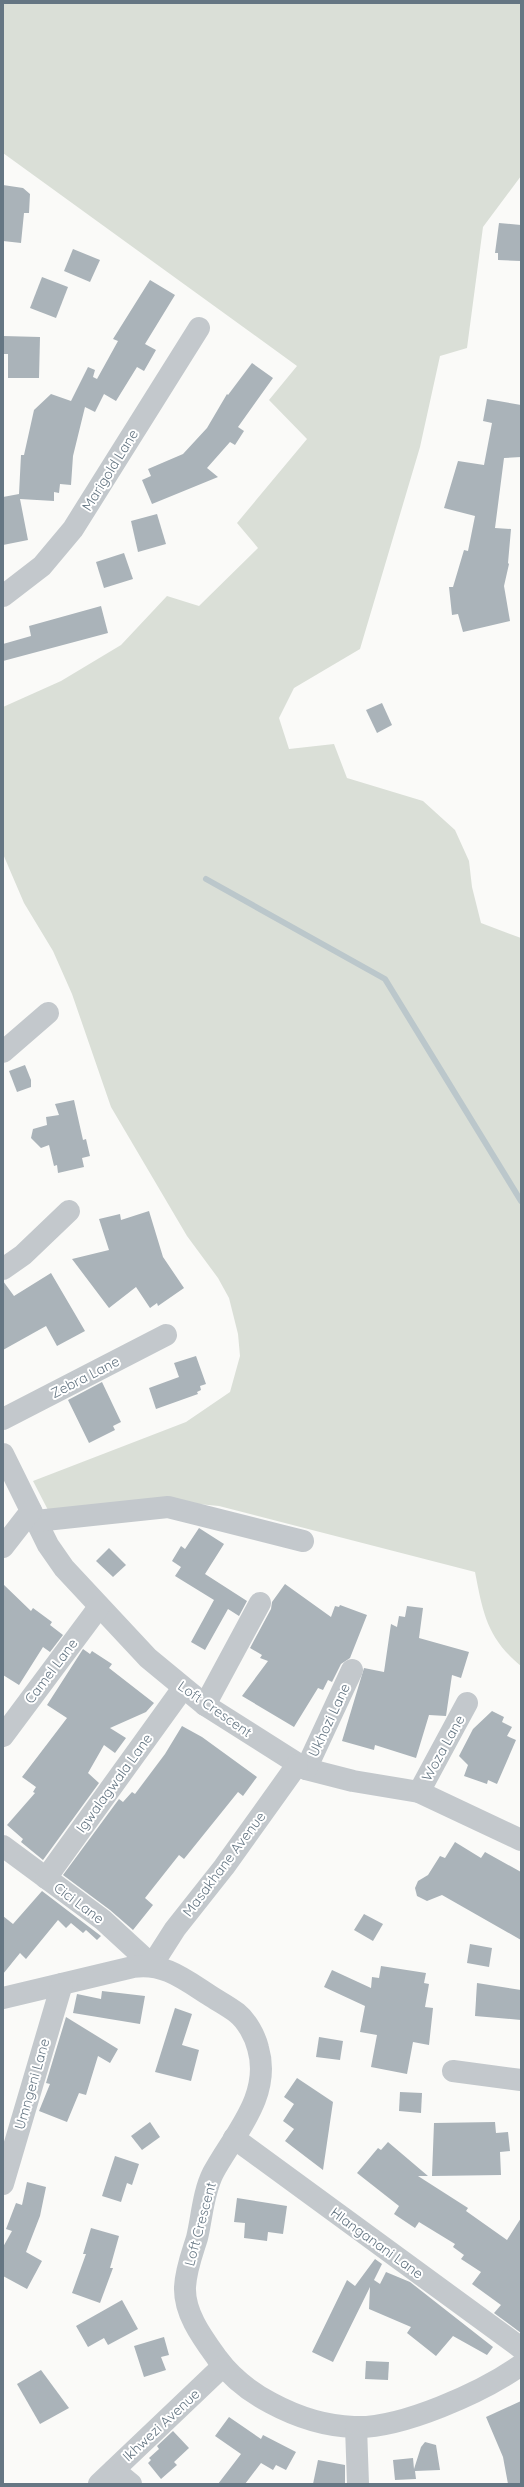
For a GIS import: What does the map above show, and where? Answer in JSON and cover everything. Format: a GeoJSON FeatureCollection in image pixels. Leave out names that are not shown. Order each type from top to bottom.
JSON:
{"type":"FeatureCollection","features":[{"type":"Feature","properties":{"kind":"street","name":"Marigold Lane"},"geometry":{"type":"LineString","coordinates":[[3,596],[42,566],[73,528],[199,328]]}},
{"type":"Feature","properties":{"kind":"street"},"geometry":{"type":"LineString","coordinates":[[3,1052],[48,1013]]}},
{"type":"Feature","properties":{"kind":"street"},"geometry":{"type":"LineString","coordinates":[[3,1269],[23,1255],[69,1211]]}},
{"type":"Feature","properties":{"kind":"street","name":"Zebra Lane"},"geometry":{"type":"LineString","coordinates":[[3,1419],[166,1335]]}},
{"type":"Feature","properties":{"kind":"street","name":"Loft Crescent"},"geometry":{"type":"LineString","coordinates":[[3,1454],[33,1516],[64,1568],[99,1608],[148,1658],[205,1705],[302,1767],[353,1781],[419,1792],[521,1840]]}},
{"type":"Feature","properties":{"kind":"street"},"geometry":{"type":"LineString","coordinates":[[3,1547],[33,1516],[168,1507],[303,1541]]}},
{"type":"Feature","properties":{"kind":"street"},"geometry":{"type":"LineString","coordinates":[[205,1705],[260,1603]]}},
{"type":"Feature","properties":{"kind":"street","name":"Camel Lane"},"geometry":{"type":"LineString","coordinates":[[3,1736],[99,1608]]}},
{"type":"Feature","properties":{"kind":"street","name":"Ukhozi Lane"},"geometry":{"type":"LineString","coordinates":[[302,1767],[352,1670]]}},
{"type":"Feature","properties":{"kind":"street","name":"Igwalagwala Lane"},"geometry":{"type":"LineString","coordinates":[[46,1878],[183,1688]]}},
{"type":"Feature","properties":{"kind":"street","name":"Woza Lane"},"geometry":{"type":"LineString","coordinates":[[419,1792],[467,1703]]}},
{"type":"Feature","properties":{"kind":"street","name":"Masakhane Avenue"},"geometry":{"type":"LineString","coordinates":[[152,1965],[175,1928],[302,1767]]}},
{"type":"Feature","properties":{"kind":"street","name":"Cici Lane"},"geometry":{"type":"LineString","coordinates":[[3,1846],[102,1920],[152,1965]]}},
{"type":"Feature","properties":{"kind":"street","name":"Loft Crescent"},"geometry":{"type":"LineString","coordinates":[[3,1998],[133,1967],[152,1965],[169,1970],[239,2014],[255,2036],[262,2059],[261,2083],[252,2108],[212,2175],[188,2266],[185,2288],[188,2308],[200,2334],[223,2366],[258,2396],[295,2416],[319,2423],[356,2427],[427,2412],[503,2377],[521,2365]]}},
{"type":"Feature","properties":{"kind":"street","name":"Umngeni Lane"},"geometry":{"type":"LineString","coordinates":[[3,2184],[62,1984]]}},
{"type":"Feature","properties":{"kind":"street"},"geometry":{"type":"LineString","coordinates":[[453,2071],[521,2080]]}},
{"type":"Feature","properties":{"kind":"street","name":"Hlanganani Lane"},"geometry":{"type":"LineString","coordinates":[[234,2138],[521,2348]]}},
{"type":"Feature","properties":{"kind":"street","name":"Ikhwezi Avenue"},"geometry":{"type":"LineString","coordinates":[[107,2477],[223,2366]]}},
{"type":"Feature","properties":{"kind":"street"},"geometry":{"type":"LineString","coordinates":[[356,2427],[358,2484]]}},
{"type":"Feature","properties":{"kind":"street"},"geometry":{"type":"LineString","coordinates":[[107,2477],[131,2484]]}},
{"type":"Feature","properties":{"kind":"shaded area"},"geometry":{"type":"Polygon","coordinates":[[[3,3],[521,3],[521,176],[483,227],[467,348],[440,356],[420,447],[360,649],[294,688],[279,718],[289,749],[334,744],[347,778],[423,801],[455,830],[469,861],[472,887],[481,923],[521,938],[521,1666],[501,1645],[488,1624],[475,1572],[219,1506],[145,1499],[49,1512],[33,1481],[186,1422],[230,1392],[240,1356],[238,1334],[229,1298],[218,1278],[187,1236],[111,1107],[72,994],[53,951],[24,903],[3,854],[3,707],[61,681],[121,645],[167,596],[199,606],[258,548],[237,523],[307,439],[269,400],[297,366],[3,153],[3,3]]]}},
{"type":"Feature","properties":{"kind":"building"},"geometry":{"type":"Polygon","coordinates":[[[3,185],[23,188],[30,194],[29,213],[24,213],[21,243],[3,241],[3,185]]]}},
{"type":"Feature","properties":{"kind":"building"},"geometry":{"type":"Polygon","coordinates":[[[499,223],[521,225],[521,261],[498,260],[498,253],[495,253],[499,223]]]}},
{"type":"Feature","properties":{"kind":"building"},"geometry":{"type":"Polygon","coordinates":[[[73,249],[100,260],[90,282],[64,271],[73,249]]]}},
{"type":"Feature","properties":{"kind":"building"},"geometry":{"type":"Polygon","coordinates":[[[42,277],[68,287],[56,318],[30,308],[42,277]]]}},
{"type":"Feature","properties":{"kind":"building"},"geometry":{"type":"Polygon","coordinates":[[[150,280],[175,295],[145,344],[156,350],[144,371],[137,367],[116,401],[104,394],[95,412],[85,407],[73,456],[71,485],[60,484],[59,493],[54,492],[54,501],[20,499],[28,540],[3,545],[3,497],[19,494],[21,455],[24,455],[34,410],[51,394],[71,401],[88,367],[95,370],[93,377],[97,379],[118,341],[113,339],[150,280]]]}},
{"type":"Feature","properties":{"kind":"building"},"geometry":{"type":"Polygon","coordinates":[[[3,336],[40,337],[39,378],[8,378],[8,354],[3,354],[3,336]]]}},
{"type":"Feature","properties":{"kind":"building"},"geometry":{"type":"Polygon","coordinates":[[[252,363],[273,378],[238,427],[244,431],[235,445],[230,442],[207,468],[218,477],[152,504],[142,480],[151,476],[148,469],[183,454],[207,428],[227,394],[228,395],[252,363]]]}},
{"type":"Feature","properties":{"kind":"building"},"geometry":{"type":"Polygon","coordinates":[[[487,399],[521,405],[521,457],[504,458],[495,528],[511,529],[509,564],[504,586],[510,621],[463,632],[458,614],[452,615],[449,587],[453,587],[464,550],[468,551],[475,516],[444,508],[458,461],[484,465],[492,423],[483,421],[487,399]]]}},
{"type":"Feature","properties":{"kind":"building"},"geometry":{"type":"Polygon","coordinates":[[[157,514],[166,544],[138,552],[131,521],[157,514]]]}},
{"type":"Feature","properties":{"kind":"building"},"geometry":{"type":"Polygon","coordinates":[[[124,553],[133,579],[104,588],[96,562],[124,553]]]}},
{"type":"Feature","properties":{"kind":"building"},"geometry":{"type":"Polygon","coordinates":[[[101,606],[108,633],[3,661],[3,644],[31,636],[29,626],[101,606]]]}},
{"type":"Feature","properties":{"kind":"building"},"geometry":{"type":"Polygon","coordinates":[[[382,703],[392,725],[377,733],[366,710],[382,703]]]}},
{"type":"Feature","properties":{"kind":"building"},"geometry":{"type":"Polygon","coordinates":[[[25,1065],[31,1080],[31,1087],[17,1092],[9,1071],[25,1065]]]}},
{"type":"Feature","properties":{"kind":"building"},"geometry":{"type":"Polygon","coordinates":[[[74,1100],[83,1140],[86,1139],[90,1156],[82,1158],[84,1167],[58,1173],[57,1165],[54,1166],[49,1145],[41,1148],[31,1138],[33,1129],[47,1125],[46,1117],[59,1115],[55,1104],[74,1100]]]}},
{"type":"Feature","properties":{"kind":"building"},"geometry":{"type":"Polygon","coordinates":[[[149,1211],[163,1257],[184,1288],[158,1306],[157,1303],[150,1308],[136,1287],[109,1308],[72,1259],[109,1250],[99,1219],[120,1214],[121,1220],[149,1211]]]}},
{"type":"Feature","properties":{"kind":"building"},"geometry":{"type":"Polygon","coordinates":[[[51,1273],[85,1331],[57,1346],[46,1326],[3,1350],[3,1281],[14,1296],[51,1273]]]}},
{"type":"Feature","properties":{"kind":"building"},"geometry":{"type":"Polygon","coordinates":[[[196,1356],[206,1384],[200,1386],[201,1390],[197,1392],[198,1394],[156,1409],[149,1388],[179,1377],[174,1363],[196,1356]]]}},
{"type":"Feature","properties":{"kind":"building"},"geometry":{"type":"Polygon","coordinates":[[[102,1382],[121,1422],[113,1426],[115,1430],[89,1443],[68,1400],[102,1382]]]}},
{"type":"Feature","properties":{"kind":"building"},"geometry":{"type":"Polygon","coordinates":[[[199,1528],[224,1544],[205,1574],[247,1601],[239,1616],[228,1609],[205,1650],[191,1642],[214,1600],[175,1576],[181,1567],[172,1561],[181,1546],[185,1549],[199,1528]]]}},
{"type":"Feature","properties":{"kind":"building"},"geometry":{"type":"Polygon","coordinates":[[[109,1548],[126,1565],[113,1577],[96,1561],[109,1548]]]}},
{"type":"Feature","properties":{"kind":"building"},"geometry":{"type":"Polygon","coordinates":[[[3,1584],[31,1611],[33,1608],[52,1622],[50,1625],[63,1635],[50,1652],[43,1647],[19,1685],[3,1675],[3,1584]]]}},
{"type":"Feature","properties":{"kind":"building"},"geometry":{"type":"Polygon","coordinates":[[[285,1584],[331,1617],[335,1606],[339,1607],[340,1605],[367,1615],[350,1658],[341,1664],[332,1682],[328,1680],[323,1690],[318,1688],[294,1727],[242,1696],[268,1661],[260,1658],[262,1655],[250,1648],[271,1609],[272,1602],[285,1584]]]}},
{"type":"Feature","properties":{"kind":"building"},"geometry":{"type":"Polygon","coordinates":[[[407,1606],[423,1608],[419,1638],[469,1652],[461,1678],[452,1675],[446,1716],[429,1715],[416,1758],[375,1745],[374,1750],[342,1741],[364,1668],[384,1672],[391,1624],[397,1627],[399,1616],[405,1617],[407,1606]]]}},
{"type":"Feature","properties":{"kind":"building"},"geometry":{"type":"Polygon","coordinates":[[[83,1649],[90,1654],[92,1651],[112,1664],[109,1668],[154,1703],[146,1712],[110,1728],[126,1738],[115,1753],[104,1745],[88,1773],[99,1783],[43,1860],[21,1842],[23,1839],[7,1825],[35,1793],[33,1792],[36,1787],[22,1777],[67,1718],[47,1705],[83,1649]]]}},
{"type":"Feature","properties":{"kind":"building"},"geometry":{"type":"Polygon","coordinates":[[[492,1711],[504,1717],[502,1722],[512,1727],[507,1736],[516,1740],[497,1784],[488,1780],[487,1784],[464,1776],[468,1765],[459,1756],[473,1729],[492,1711]]]}},
{"type":"Feature","properties":{"kind":"building"},"geometry":{"type":"Polygon","coordinates":[[[182,1726],[202,1737],[257,1777],[243,1796],[238,1792],[184,1859],[179,1855],[145,1898],[153,1905],[133,1930],[110,1910],[63,1875],[119,1799],[123,1802],[132,1792],[135,1794],[165,1754],[182,1726]]]}},
{"type":"Feature","properties":{"kind":"building"},"geometry":{"type":"Polygon","coordinates":[[[455,1842],[481,1858],[485,1852],[521,1872],[521,1940],[442,1895],[427,1901],[417,1896],[415,1888],[418,1881],[428,1875],[440,1856],[445,1858],[455,1842]]]}},
{"type":"Feature","properties":{"kind":"building"},"geometry":{"type":"Polygon","coordinates":[[[42,1891],[101,1936],[97,1940],[86,1930],[83,1933],[71,1923],[66,1928],[58,1920],[26,1959],[20,1953],[3,1974],[3,1916],[13,1924],[42,1891]]]}},
{"type":"Feature","properties":{"kind":"building"},"geometry":{"type":"Polygon","coordinates":[[[364,1914],[383,1924],[373,1941],[354,1930],[364,1914]]]}},
{"type":"Feature","properties":{"kind":"building"},"geometry":{"type":"Polygon","coordinates":[[[470,1944],[492,1948],[489,1967],[467,1963],[470,1944]]]}},
{"type":"Feature","properties":{"kind":"building"},"geometry":{"type":"Polygon","coordinates":[[[381,1966],[426,1973],[424,1983],[429,1984],[425,2007],[433,2008],[429,2045],[413,2042],[407,2074],[371,2067],[377,2035],[360,2032],[365,2006],[324,1987],[332,1970],[371,1988],[372,1977],[379,1978],[381,1966]]]}},
{"type":"Feature","properties":{"kind":"building"},"geometry":{"type":"Polygon","coordinates":[[[477,1983],[521,1990],[521,2020],[475,2016],[477,1983]]]}},
{"type":"Feature","properties":{"kind":"building"},"geometry":{"type":"Polygon","coordinates":[[[102,1991],[145,1996],[140,2024],[73,2013],[77,1994],[101,1999],[102,1991]]]}},
{"type":"Feature","properties":{"kind":"building"},"geometry":{"type":"Polygon","coordinates":[[[175,2008],[192,2014],[182,2045],[199,2050],[191,2081],[155,2072],[175,2008]]]}},
{"type":"Feature","properties":{"kind":"building"},"geometry":{"type":"Polygon","coordinates":[[[66,2017],[118,2049],[110,2063],[98,2056],[86,2095],[79,2093],[67,2122],[39,2111],[50,2084],[46,2083],[66,2017]]]}},
{"type":"Feature","properties":{"kind":"building"},"geometry":{"type":"Polygon","coordinates":[[[319,2037],[343,2041],[340,2060],[316,2057],[319,2037]]]}},
{"type":"Feature","properties":{"kind":"building"},"geometry":{"type":"Polygon","coordinates":[[[297,2078],[333,2102],[323,2170],[285,2141],[294,2129],[283,2121],[294,2104],[284,2097],[297,2078]]]}},
{"type":"Feature","properties":{"kind":"building"},"geometry":{"type":"Polygon","coordinates":[[[400,2092],[422,2093],[421,2113],[399,2111],[400,2092]]]}},
{"type":"Feature","properties":{"kind":"building"},"geometry":{"type":"Polygon","coordinates":[[[150,2122],[160,2137],[142,2150],[131,2136],[150,2122]]]}},
{"type":"Feature","properties":{"kind":"building"},"geometry":{"type":"Polygon","coordinates":[[[495,2122],[496,2133],[508,2132],[510,2151],[500,2152],[501,2175],[432,2176],[434,2123],[495,2122]]]}},
{"type":"Feature","properties":{"kind":"building"},"geometry":{"type":"Polygon","coordinates":[[[388,2142],[428,2176],[418,2176],[468,2208],[466,2211],[507,2240],[521,2218],[521,2333],[494,2313],[501,2305],[472,2284],[481,2272],[461,2259],[464,2255],[453,2247],[455,2244],[419,2222],[415,2228],[394,2214],[399,2206],[357,2173],[378,2148],[381,2150],[388,2142]]]}},
{"type":"Feature","properties":{"kind":"building"},"geometry":{"type":"Polygon","coordinates":[[[115,2156],[139,2164],[132,2185],[127,2183],[121,2202],[102,2196],[115,2156]]]}},
{"type":"Feature","properties":{"kind":"building"},"geometry":{"type":"Polygon","coordinates":[[[27,2182],[46,2187],[40,2216],[26,2252],[42,2261],[27,2289],[3,2276],[3,2247],[12,2231],[6,2229],[16,2203],[22,2205],[27,2182]]]}},
{"type":"Feature","properties":{"kind":"building"},"geometry":{"type":"Polygon","coordinates":[[[237,2198],[287,2206],[283,2234],[268,2232],[267,2241],[244,2238],[245,2223],[234,2222],[237,2198]]]}},
{"type":"Feature","properties":{"kind":"building"},"geometry":{"type":"Polygon","coordinates":[[[91,2228],[119,2236],[110,2268],[113,2268],[100,2303],[72,2293],[86,2254],[83,2254],[91,2228]]]}},
{"type":"Feature","properties":{"kind":"building"},"geometry":{"type":"Polygon","coordinates":[[[375,2259],[382,2264],[374,2280],[380,2284],[386,2272],[410,2282],[493,2347],[487,2355],[453,2336],[436,2356],[407,2333],[411,2327],[369,2309],[370,2287],[333,2362],[312,2352],[347,2280],[355,2286],[375,2259]]]}},
{"type":"Feature","properties":{"kind":"building"},"geometry":{"type":"Polygon","coordinates":[[[122,2300],[138,2329],[108,2345],[104,2338],[88,2347],[76,2326],[122,2300]]]}},
{"type":"Feature","properties":{"kind":"building"},"geometry":{"type":"Polygon","coordinates":[[[164,2337],[169,2355],[161,2357],[166,2370],[144,2377],[134,2346],[164,2337]]]}},
{"type":"Feature","properties":{"kind":"building"},"geometry":{"type":"Polygon","coordinates":[[[366,2361],[389,2362],[388,2380],[365,2379],[366,2361]]]}},
{"type":"Feature","properties":{"kind":"building"},"geometry":{"type":"Polygon","coordinates":[[[41,2370],[69,2408],[40,2424],[17,2384],[41,2370]]]}},
{"type":"Feature","properties":{"kind":"building"},"geometry":{"type":"Polygon","coordinates":[[[521,2401],[521,2484],[508,2484],[503,2457],[486,2417],[521,2401]]]}},
{"type":"Feature","properties":{"kind":"building"},"geometry":{"type":"Polygon","coordinates":[[[229,2417],[261,2439],[263,2435],[296,2452],[286,2470],[276,2465],[273,2470],[261,2463],[245,2484],[218,2484],[241,2454],[215,2436],[229,2417]]]}},
{"type":"Feature","properties":{"kind":"building"},"geometry":{"type":"Polygon","coordinates":[[[173,2431],[189,2448],[174,2462],[177,2465],[161,2479],[148,2463],[151,2460],[149,2458],[159,2449],[157,2446],[173,2431]]]}},
{"type":"Feature","properties":{"kind":"building"},"geometry":{"type":"Polygon","coordinates":[[[425,2442],[436,2445],[440,2470],[415,2471],[416,2479],[395,2480],[393,2460],[413,2458],[414,2469],[421,2447],[425,2442]]]}},
{"type":"Feature","properties":{"kind":"building"},"geometry":{"type":"Polygon","coordinates":[[[318,2460],[345,2465],[345,2484],[313,2484],[318,2460]]]}},
{"type":"Feature","properties":{"kind":"waterway"},"geometry":{"type":"LineString","coordinates":[[206,879],[385,979],[521,1201]]}}]}
